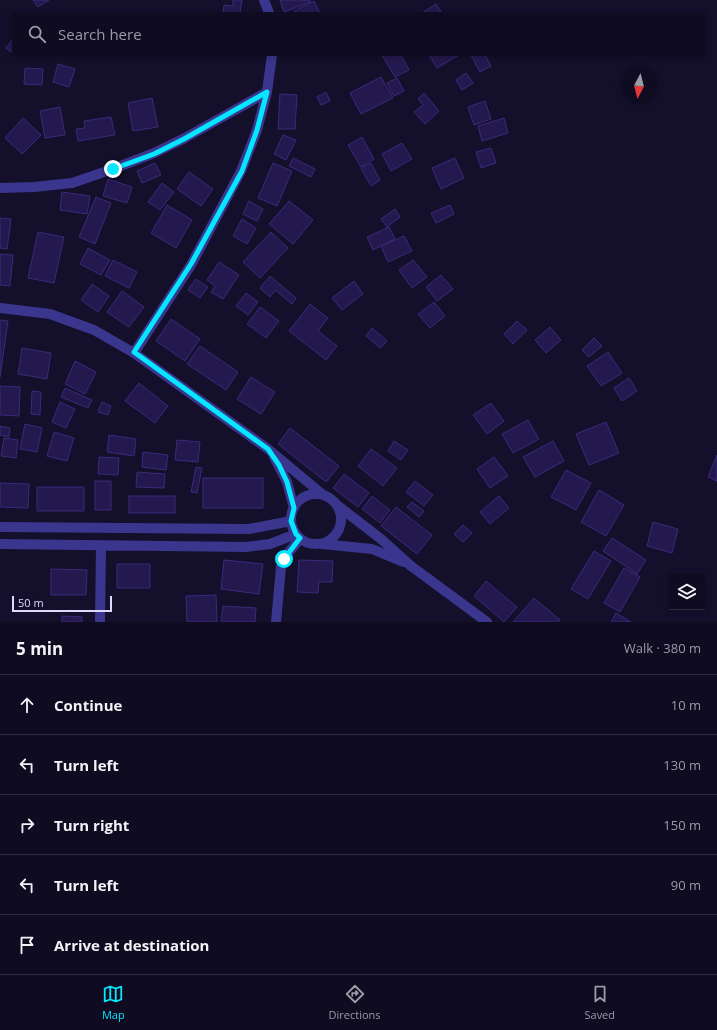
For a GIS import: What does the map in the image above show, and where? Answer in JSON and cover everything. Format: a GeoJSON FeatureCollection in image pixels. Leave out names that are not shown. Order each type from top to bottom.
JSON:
{"type":"FeatureCollection","features":[{"type":"Feature","properties":{"kind":"street"},"geometry":{"type":"LineString","coordinates":[[264,0],[269,12]]}},
{"type":"Feature","properties":{"kind":"street"},"geometry":{"type":"LineString","coordinates":[[134,352],[191,264],[242,171],[257,130],[267,92],[272,56]]}},
{"type":"Feature","properties":{"kind":"street"},"geometry":{"type":"LineString","coordinates":[[0,188],[34,188],[72,183],[113,169],[154,154],[184,139],[267,92]]}},
{"type":"Feature","properties":{"kind":"street"},"geometry":{"type":"LineString","coordinates":[[0,308],[50,314],[94,330],[134,352],[268,449],[322,494],[333,500],[337,505],[381,539],[411,566],[487,622]]}},
{"type":"Feature","properties":{"kind":"street"},"geometry":{"type":"LineString","coordinates":[[268,449],[279,465],[287,482],[294,508]]}},
{"type":"Feature","properties":{"kind":"street"},"geometry":{"type":"LineString","coordinates":[[322,494],[315,494],[303,498],[294,508],[291,521],[298,536],[313,544],[372,550],[411,566]]}},
{"type":"Feature","properties":{"kind":"street"},"geometry":{"type":"LineString","coordinates":[[320,544],[332,539],[340,529],[342,516],[337,505]]}},
{"type":"Feature","properties":{"kind":"street"},"geometry":{"type":"LineString","coordinates":[[0,527],[250,529],[291,521]]}},
{"type":"Feature","properties":{"kind":"street"},"geometry":{"type":"LineString","coordinates":[[0,544],[246,547],[270,544],[298,536]]}},
{"type":"Feature","properties":{"kind":"street"},"geometry":{"type":"LineString","coordinates":[[276,622],[281,567],[298,536]]}},
{"type":"Feature","properties":{"kind":"street"},"geometry":{"type":"LineString","coordinates":[[100,622],[101,545]]}},
{"type":"Feature","properties":{"kind":"building"},"geometry":{"type":"Polygon","coordinates":[[[33,0],[49,0],[38,7],[33,0]]]}},
{"type":"Feature","properties":{"kind":"building"},"geometry":{"type":"Polygon","coordinates":[[[233,0],[242,0],[240,12],[223,12],[224,5],[233,6],[233,0]]]}},
{"type":"Feature","properties":{"kind":"building"},"geometry":{"type":"Polygon","coordinates":[[[280,0],[310,0],[310,2],[284,12],[280,0]]]}},
{"type":"Feature","properties":{"kind":"building"},"geometry":{"type":"Polygon","coordinates":[[[314,1],[320,12],[294,12],[314,1]]]}},
{"type":"Feature","properties":{"kind":"building"},"geometry":{"type":"Polygon","coordinates":[[[436,4],[441,12],[424,12],[436,4]]]}},
{"type":"Feature","properties":{"kind":"building"},"geometry":{"type":"Polygon","coordinates":[[[12,40],[12,52],[6,48],[12,40]]]}},
{"type":"Feature","properties":{"kind":"building"},"geometry":{"type":"Polygon","coordinates":[[[383,56],[402,56],[409,70],[395,77],[383,56]]]}},
{"type":"Feature","properties":{"kind":"building"},"geometry":{"type":"Polygon","coordinates":[[[430,56],[457,56],[437,68],[430,56]]]}},
{"type":"Feature","properties":{"kind":"building"},"geometry":{"type":"Polygon","coordinates":[[[472,56],[486,56],[491,66],[480,72],[472,56]]]}},
{"type":"Feature","properties":{"kind":"building"},"geometry":{"type":"Polygon","coordinates":[[[58,64],[75,69],[69,87],[53,82],[58,64]]]}},
{"type":"Feature","properties":{"kind":"building"},"geometry":{"type":"Polygon","coordinates":[[[25,68],[43,69],[42,85],[24,84],[25,68]]]}},
{"type":"Feature","properties":{"kind":"building"},"geometry":{"type":"Polygon","coordinates":[[[466,73],[473,83],[462,90],[456,80],[466,73]]]}},
{"type":"Feature","properties":{"kind":"building"},"geometry":{"type":"Polygon","coordinates":[[[381,77],[393,98],[361,114],[350,93],[381,77]]]}},
{"type":"Feature","properties":{"kind":"building"},"geometry":{"type":"Polygon","coordinates":[[[397,78],[404,91],[394,96],[387,83],[397,78]]]}},
{"type":"Feature","properties":{"kind":"building"},"geometry":{"type":"Polygon","coordinates":[[[326,92],[330,101],[321,105],[317,97],[326,92]]]}},
{"type":"Feature","properties":{"kind":"building"},"geometry":{"type":"Polygon","coordinates":[[[424,93],[439,111],[425,124],[414,112],[423,105],[418,99],[424,93]]]}},
{"type":"Feature","properties":{"kind":"building"},"geometry":{"type":"Polygon","coordinates":[[[280,94],[297,95],[295,129],[278,129],[280,94]]]}},
{"type":"Feature","properties":{"kind":"building"},"geometry":{"type":"Polygon","coordinates":[[[152,98],[158,127],[133,131],[128,103],[152,98]]]}},
{"type":"Feature","properties":{"kind":"building"},"geometry":{"type":"Polygon","coordinates":[[[485,101],[491,119],[474,125],[468,107],[485,101]]]}},
{"type":"Feature","properties":{"kind":"building"},"geometry":{"type":"Polygon","coordinates":[[[60,107],[65,135],[45,138],[40,111],[60,107]]]}},
{"type":"Feature","properties":{"kind":"building"},"geometry":{"type":"Polygon","coordinates":[[[111,117],[115,135],[78,141],[76,129],[85,128],[84,121],[111,117]]]}},
{"type":"Feature","properties":{"kind":"building"},"geometry":{"type":"Polygon","coordinates":[[[23,118],[41,135],[22,154],[5,138],[23,118]]]}},
{"type":"Feature","properties":{"kind":"building"},"geometry":{"type":"Polygon","coordinates":[[[504,118],[508,133],[482,141],[478,126],[504,118]]]}},
{"type":"Feature","properties":{"kind":"building"},"geometry":{"type":"Polygon","coordinates":[[[283,135],[296,140],[286,160],[274,154],[283,135]]]}},
{"type":"Feature","properties":{"kind":"building"},"geometry":{"type":"Polygon","coordinates":[[[362,137],[374,159],[361,167],[348,145],[362,137]]]}},
{"type":"Feature","properties":{"kind":"building"},"geometry":{"type":"Polygon","coordinates":[[[402,143],[412,159],[391,171],[382,154],[402,143]]]}},
{"type":"Feature","properties":{"kind":"building"},"geometry":{"type":"Polygon","coordinates":[[[491,148],[496,163],[481,168],[476,152],[491,148]]]}},
{"type":"Feature","properties":{"kind":"building"},"geometry":{"type":"Polygon","coordinates":[[[293,158],[315,169],[311,177],[289,166],[293,158]]]}},
{"type":"Feature","properties":{"kind":"building"},"geometry":{"type":"Polygon","coordinates":[[[455,158],[464,178],[441,189],[432,168],[455,158]]]}},
{"type":"Feature","properties":{"kind":"building"},"geometry":{"type":"Polygon","coordinates":[[[155,163],[161,175],[142,183],[137,171],[155,163]]]}},
{"type":"Feature","properties":{"kind":"building"},"geometry":{"type":"Polygon","coordinates":[[[273,163],[292,171],[277,206],[258,198],[273,163]]]}},
{"type":"Feature","properties":{"kind":"building"},"geometry":{"type":"Polygon","coordinates":[[[371,163],[380,180],[371,186],[361,168],[371,163]]]}},
{"type":"Feature","properties":{"kind":"building"},"geometry":{"type":"Polygon","coordinates":[[[189,172],[213,189],[201,206],[177,189],[189,172]]]}},
{"type":"Feature","properties":{"kind":"building"},"geometry":{"type":"Polygon","coordinates":[[[108,179],[132,187],[127,203],[103,196],[108,179]]]}},
{"type":"Feature","properties":{"kind":"building"},"geometry":{"type":"Polygon","coordinates":[[[162,183],[174,192],[160,210],[148,202],[162,183]]]}},
{"type":"Feature","properties":{"kind":"building"},"geometry":{"type":"Polygon","coordinates":[[[62,192],[90,196],[87,214],[60,210],[62,192]]]}},
{"type":"Feature","properties":{"kind":"building"},"geometry":{"type":"Polygon","coordinates":[[[96,197],[111,203],[95,244],[79,237],[96,197]]]}},
{"type":"Feature","properties":{"kind":"building"},"geometry":{"type":"Polygon","coordinates":[[[249,201],[263,209],[257,221],[243,214],[249,201]]]}},
{"type":"Feature","properties":{"kind":"building"},"geometry":{"type":"Polygon","coordinates":[[[289,201],[313,220],[293,244],[269,224],[289,201]]]}},
{"type":"Feature","properties":{"kind":"building"},"geometry":{"type":"Polygon","coordinates":[[[167,205],[192,220],[176,248],[151,233],[167,205]]]}},
{"type":"Feature","properties":{"kind":"building"},"geometry":{"type":"Polygon","coordinates":[[[450,205],[454,214],[436,223],[431,213],[450,205]]]}},
{"type":"Feature","properties":{"kind":"building"},"geometry":{"type":"Polygon","coordinates":[[[395,209],[400,217],[387,227],[381,219],[395,209]]]}},
{"type":"Feature","properties":{"kind":"building"},"geometry":{"type":"Polygon","coordinates":[[[0,218],[11,219],[7,249],[0,248],[0,218]]]}},
{"type":"Feature","properties":{"kind":"building"},"geometry":{"type":"Polygon","coordinates":[[[242,219],[256,228],[247,244],[233,236],[242,219]]]}},
{"type":"Feature","properties":{"kind":"building"},"geometry":{"type":"Polygon","coordinates":[[[389,227],[395,239],[373,250],[367,237],[389,227]]]}},
{"type":"Feature","properties":{"kind":"building"},"geometry":{"type":"Polygon","coordinates":[[[38,232],[64,237],[54,283],[28,278],[38,232]]]}},
{"type":"Feature","properties":{"kind":"building"},"geometry":{"type":"Polygon","coordinates":[[[271,232],[288,248],[260,278],[243,262],[271,232]]]}},
{"type":"Feature","properties":{"kind":"building"},"geometry":{"type":"Polygon","coordinates":[[[404,236],[412,251],[388,262],[381,246],[404,236]]]}},
{"type":"Feature","properties":{"kind":"building"},"geometry":{"type":"Polygon","coordinates":[[[88,248],[110,260],[101,275],[80,264],[88,248]]]}},
{"type":"Feature","properties":{"kind":"building"},"geometry":{"type":"Polygon","coordinates":[[[0,254],[13,255],[10,286],[0,285],[0,254]]]}},
{"type":"Feature","properties":{"kind":"building"},"geometry":{"type":"Polygon","coordinates":[[[113,260],[137,272],[129,288],[105,276],[113,260]]]}},
{"type":"Feature","properties":{"kind":"building"},"geometry":{"type":"Polygon","coordinates":[[[413,260],[427,277],[412,288],[399,270],[413,260]]]}},
{"type":"Feature","properties":{"kind":"building"},"geometry":{"type":"Polygon","coordinates":[[[219,262],[239,275],[223,299],[211,292],[215,286],[207,280],[219,262]]]}},
{"type":"Feature","properties":{"kind":"building"},"geometry":{"type":"Polygon","coordinates":[[[441,275],[453,289],[437,301],[426,287],[441,275]]]}},
{"type":"Feature","properties":{"kind":"building"},"geometry":{"type":"Polygon","coordinates":[[[270,276],[296,298],[292,304],[275,290],[270,297],[260,288],[270,276]]]}},
{"type":"Feature","properties":{"kind":"building"},"geometry":{"type":"Polygon","coordinates":[[[196,279],[208,287],[200,298],[188,290],[196,279]]]}},
{"type":"Feature","properties":{"kind":"building"},"geometry":{"type":"Polygon","coordinates":[[[354,281],[363,294],[342,310],[332,298],[354,281]]]}},
{"type":"Feature","properties":{"kind":"building"},"geometry":{"type":"Polygon","coordinates":[[[92,284],[109,296],[98,312],[81,300],[92,284]]]}},
{"type":"Feature","properties":{"kind":"building"},"geometry":{"type":"Polygon","coordinates":[[[122,291],[144,307],[129,327],[107,312],[122,291]]]}},
{"type":"Feature","properties":{"kind":"building"},"geometry":{"type":"Polygon","coordinates":[[[246,293],[258,302],[248,315],[236,306],[246,293]]]}},
{"type":"Feature","properties":{"kind":"building"},"geometry":{"type":"Polygon","coordinates":[[[434,302],[445,316],[430,328],[418,314],[434,302]]]}},
{"type":"Feature","properties":{"kind":"building"},"geometry":{"type":"Polygon","coordinates":[[[310,304],[328,318],[318,331],[337,346],[326,360],[289,331],[310,304]]]}},
{"type":"Feature","properties":{"kind":"building"},"geometry":{"type":"Polygon","coordinates":[[[260,307],[279,321],[266,338],[247,324],[260,307]]]}},
{"type":"Feature","properties":{"kind":"building"},"geometry":{"type":"Polygon","coordinates":[[[171,319],[200,339],[185,361],[156,341],[171,319]]]}},
{"type":"Feature","properties":{"kind":"building"},"geometry":{"type":"Polygon","coordinates":[[[0,320],[8,321],[0,377],[0,320]]]}},
{"type":"Feature","properties":{"kind":"building"},"geometry":{"type":"Polygon","coordinates":[[[517,321],[527,330],[513,344],[504,334],[517,321]]]}},
{"type":"Feature","properties":{"kind":"building"},"geometry":{"type":"Polygon","coordinates":[[[550,327],[561,340],[546,353],[535,340],[550,327]]]}},
{"type":"Feature","properties":{"kind":"building"},"geometry":{"type":"Polygon","coordinates":[[[372,328],[387,341],[380,348],[366,336],[372,328]]]}},
{"type":"Feature","properties":{"kind":"building"},"geometry":{"type":"Polygon","coordinates":[[[594,338],[602,346],[589,357],[582,350],[594,338]]]}},
{"type":"Feature","properties":{"kind":"building"},"geometry":{"type":"Polygon","coordinates":[[[200,346],[238,372],[226,390],[187,364],[200,346]]]}},
{"type":"Feature","properties":{"kind":"building"},"geometry":{"type":"Polygon","coordinates":[[[22,348],[51,353],[47,379],[18,374],[22,348]]]}},
{"type":"Feature","properties":{"kind":"building"},"geometry":{"type":"Polygon","coordinates":[[[608,352],[622,373],[601,386],[587,366],[608,352]]]}},
{"type":"Feature","properties":{"kind":"building"},"geometry":{"type":"Polygon","coordinates":[[[75,361],[96,372],[85,394],[65,384],[75,361]]]}},
{"type":"Feature","properties":{"kind":"building"},"geometry":{"type":"Polygon","coordinates":[[[251,377],[275,392],[261,414],[237,399],[251,377]]]}},
{"type":"Feature","properties":{"kind":"building"},"geometry":{"type":"Polygon","coordinates":[[[629,378],[637,391],[622,401],[614,388],[629,378]]]}},
{"type":"Feature","properties":{"kind":"building"},"geometry":{"type":"Polygon","coordinates":[[[139,383],[168,406],[155,423],[125,401],[139,383]]]}},
{"type":"Feature","properties":{"kind":"building"},"geometry":{"type":"Polygon","coordinates":[[[0,386],[20,387],[19,416],[0,415],[0,386]]]}},
{"type":"Feature","properties":{"kind":"building"},"geometry":{"type":"Polygon","coordinates":[[[65,388],[92,400],[88,408],[61,397],[65,388]]]}},
{"type":"Feature","properties":{"kind":"building"},"geometry":{"type":"Polygon","coordinates":[[[32,391],[41,392],[40,415],[31,414],[32,391]]]}},
{"type":"Feature","properties":{"kind":"building"},"geometry":{"type":"Polygon","coordinates":[[[60,402],[75,409],[66,428],[52,422],[60,402]]]}},
{"type":"Feature","properties":{"kind":"building"},"geometry":{"type":"Polygon","coordinates":[[[102,402],[111,406],[108,415],[98,412],[102,402]]]}},
{"type":"Feature","properties":{"kind":"building"},"geometry":{"type":"Polygon","coordinates":[[[491,403],[504,421],[487,434],[473,415],[491,403]]]}},
{"type":"Feature","properties":{"kind":"building"},"geometry":{"type":"Polygon","coordinates":[[[528,420],[539,439],[513,453],[502,434],[528,420]]]}},
{"type":"Feature","properties":{"kind":"building"},"geometry":{"type":"Polygon","coordinates":[[[606,422],[619,453],[589,465],[576,434],[606,422]]]}},
{"type":"Feature","properties":{"kind":"building"},"geometry":{"type":"Polygon","coordinates":[[[25,424],[42,428],[37,452],[20,449],[25,424]]]}},
{"type":"Feature","properties":{"kind":"building"},"geometry":{"type":"Polygon","coordinates":[[[0,426],[10,428],[9,437],[0,435],[0,426]]]}},
{"type":"Feature","properties":{"kind":"building"},"geometry":{"type":"Polygon","coordinates":[[[290,428],[339,466],[326,482],[278,444],[290,428]]]}},
{"type":"Feature","properties":{"kind":"building"},"geometry":{"type":"Polygon","coordinates":[[[54,432],[74,438],[67,461],[47,456],[54,432]]]}},
{"type":"Feature","properties":{"kind":"building"},"geometry":{"type":"Polygon","coordinates":[[[109,435],[136,439],[134,456],[107,452],[109,435]]]}},
{"type":"Feature","properties":{"kind":"building"},"geometry":{"type":"Polygon","coordinates":[[[4,438],[18,440],[16,458],[1,456],[4,438]]]}},
{"type":"Feature","properties":{"kind":"building"},"geometry":{"type":"Polygon","coordinates":[[[177,440],[200,442],[198,462],[175,460],[177,440]]]}},
{"type":"Feature","properties":{"kind":"building"},"geometry":{"type":"Polygon","coordinates":[[[394,441],[408,450],[401,460],[388,451],[394,441]]]}},
{"type":"Feature","properties":{"kind":"building"},"geometry":{"type":"Polygon","coordinates":[[[553,441],[564,461],[535,477],[523,457],[553,441]]]}},
{"type":"Feature","properties":{"kind":"building"},"geometry":{"type":"Polygon","coordinates":[[[371,449],[397,468],[383,486],[358,466],[371,449]]]}},
{"type":"Feature","properties":{"kind":"building"},"geometry":{"type":"Polygon","coordinates":[[[143,452],[168,455],[166,470],[142,467],[143,452]]]}},
{"type":"Feature","properties":{"kind":"building"},"geometry":{"type":"Polygon","coordinates":[[[717,455],[717,481],[708,477],[717,455]]]}},
{"type":"Feature","properties":{"kind":"building"},"geometry":{"type":"Polygon","coordinates":[[[99,457],[119,458],[118,475],[98,474],[99,457]]]}},
{"type":"Feature","properties":{"kind":"building"},"geometry":{"type":"Polygon","coordinates":[[[494,457],[508,476],[490,488],[477,469],[494,457]]]}},
{"type":"Feature","properties":{"kind":"building"},"geometry":{"type":"Polygon","coordinates":[[[196,467],[202,468],[197,493],[191,492],[196,467]]]}},
{"type":"Feature","properties":{"kind":"building"},"geometry":{"type":"Polygon","coordinates":[[[566,470],[591,483],[576,510],[551,497],[566,470]]]}},
{"type":"Feature","properties":{"kind":"building"},"geometry":{"type":"Polygon","coordinates":[[[137,472],[165,474],[164,488],[136,487],[137,472]]]}},
{"type":"Feature","properties":{"kind":"building"},"geometry":{"type":"Polygon","coordinates":[[[344,474],[369,493],[358,507],[333,488],[344,474]]]}},
{"type":"Feature","properties":{"kind":"building"},"geometry":{"type":"Polygon","coordinates":[[[203,478],[263,478],[263,508],[203,508],[203,478]]]}},
{"type":"Feature","properties":{"kind":"building"},"geometry":{"type":"Polygon","coordinates":[[[95,481],[111,481],[111,510],[95,510],[95,481]]]}},
{"type":"Feature","properties":{"kind":"building"},"geometry":{"type":"Polygon","coordinates":[[[415,481],[433,495],[424,506],[406,492],[415,481]]]}},
{"type":"Feature","properties":{"kind":"building"},"geometry":{"type":"Polygon","coordinates":[[[0,483],[29,484],[28,508],[0,507],[0,483]]]}},
{"type":"Feature","properties":{"kind":"building"},"geometry":{"type":"Polygon","coordinates":[[[37,487],[84,487],[84,511],[37,511],[37,487]]]}},
{"type":"Feature","properties":{"kind":"building"},"geometry":{"type":"Polygon","coordinates":[[[599,490],[624,505],[606,536],[581,522],[599,490]]]}},
{"type":"Feature","properties":{"kind":"building"},"geometry":{"type":"Polygon","coordinates":[[[129,496],[175,496],[175,513],[129,513],[129,496]]]}},
{"type":"Feature","properties":{"kind":"building"},"geometry":{"type":"Polygon","coordinates":[[[372,496],[390,510],[380,523],[362,509],[372,496]]]}},
{"type":"Feature","properties":{"kind":"building"},"geometry":{"type":"Polygon","coordinates":[[[499,496],[509,508],[490,524],[480,512],[499,496]]]}},
{"type":"Feature","properties":{"kind":"building"},"geometry":{"type":"Polygon","coordinates":[[[412,502],[424,511],[419,517],[407,507],[412,502]]]}},
{"type":"Feature","properties":{"kind":"building"},"geometry":{"type":"Polygon","coordinates":[[[396,507],[432,535],[417,554],[381,526],[396,507]]]}},
{"type":"Feature","properties":{"kind":"building"},"geometry":{"type":"Polygon","coordinates":[[[653,522],[678,529],[672,553],[647,546],[653,522]]]}},
{"type":"Feature","properties":{"kind":"building"},"geometry":{"type":"Polygon","coordinates":[[[463,525],[472,533],[463,542],[454,534],[463,525]]]}},
{"type":"Feature","properties":{"kind":"building"},"geometry":{"type":"Polygon","coordinates":[[[612,538],[646,560],[637,574],[603,551],[612,538]]]}},
{"type":"Feature","properties":{"kind":"building"},"geometry":{"type":"Polygon","coordinates":[[[594,551],[611,561],[588,599],[571,589],[594,551]]]}},
{"type":"Feature","properties":{"kind":"building"},"geometry":{"type":"Polygon","coordinates":[[[224,560],[263,564],[259,594],[221,589],[224,560]]]}},
{"type":"Feature","properties":{"kind":"building"},"geometry":{"type":"Polygon","coordinates":[[[299,560],[333,561],[332,582],[319,582],[318,593],[297,592],[299,560]]]}},
{"type":"Feature","properties":{"kind":"building"},"geometry":{"type":"Polygon","coordinates":[[[117,564],[150,564],[150,588],[117,588],[117,564]]]}},
{"type":"Feature","properties":{"kind":"building"},"geometry":{"type":"Polygon","coordinates":[[[624,568],[640,577],[620,612],[604,603],[624,568]]]}},
{"type":"Feature","properties":{"kind":"building"},"geometry":{"type":"Polygon","coordinates":[[[51,569],[87,570],[86,595],[51,595],[51,569]]]}},
{"type":"Feature","properties":{"kind":"building"},"geometry":{"type":"Polygon","coordinates":[[[486,581],[517,607],[504,622],[474,596],[486,581]]]}},
{"type":"Feature","properties":{"kind":"building"},"geometry":{"type":"Polygon","coordinates":[[[216,595],[217,622],[187,622],[186,596],[216,595]]]}},
{"type":"Feature","properties":{"kind":"building"},"geometry":{"type":"Polygon","coordinates":[[[534,598],[560,620],[558,622],[513,622],[534,598]]]}},
{"type":"Feature","properties":{"kind":"building"},"geometry":{"type":"Polygon","coordinates":[[[223,606],[256,608],[255,622],[221,622],[223,606]]]}},
{"type":"Feature","properties":{"kind":"building"},"geometry":{"type":"Polygon","coordinates":[[[616,613],[631,622],[611,622],[616,613]]]}},
{"type":"Feature","properties":{"kind":"building"},"geometry":{"type":"Polygon","coordinates":[[[62,616],[82,617],[82,622],[62,622],[62,616]]]}},
{"type":"Feature","properties":{"kind":"route"},"geometry":{"type":"LineString","coordinates":[[113,169],[154,154],[184,139],[267,92],[257,130],[242,171],[191,264],[134,352],[268,449],[279,465],[287,482],[294,508],[291,521],[296,534],[300,538],[284,559]]}}]}
